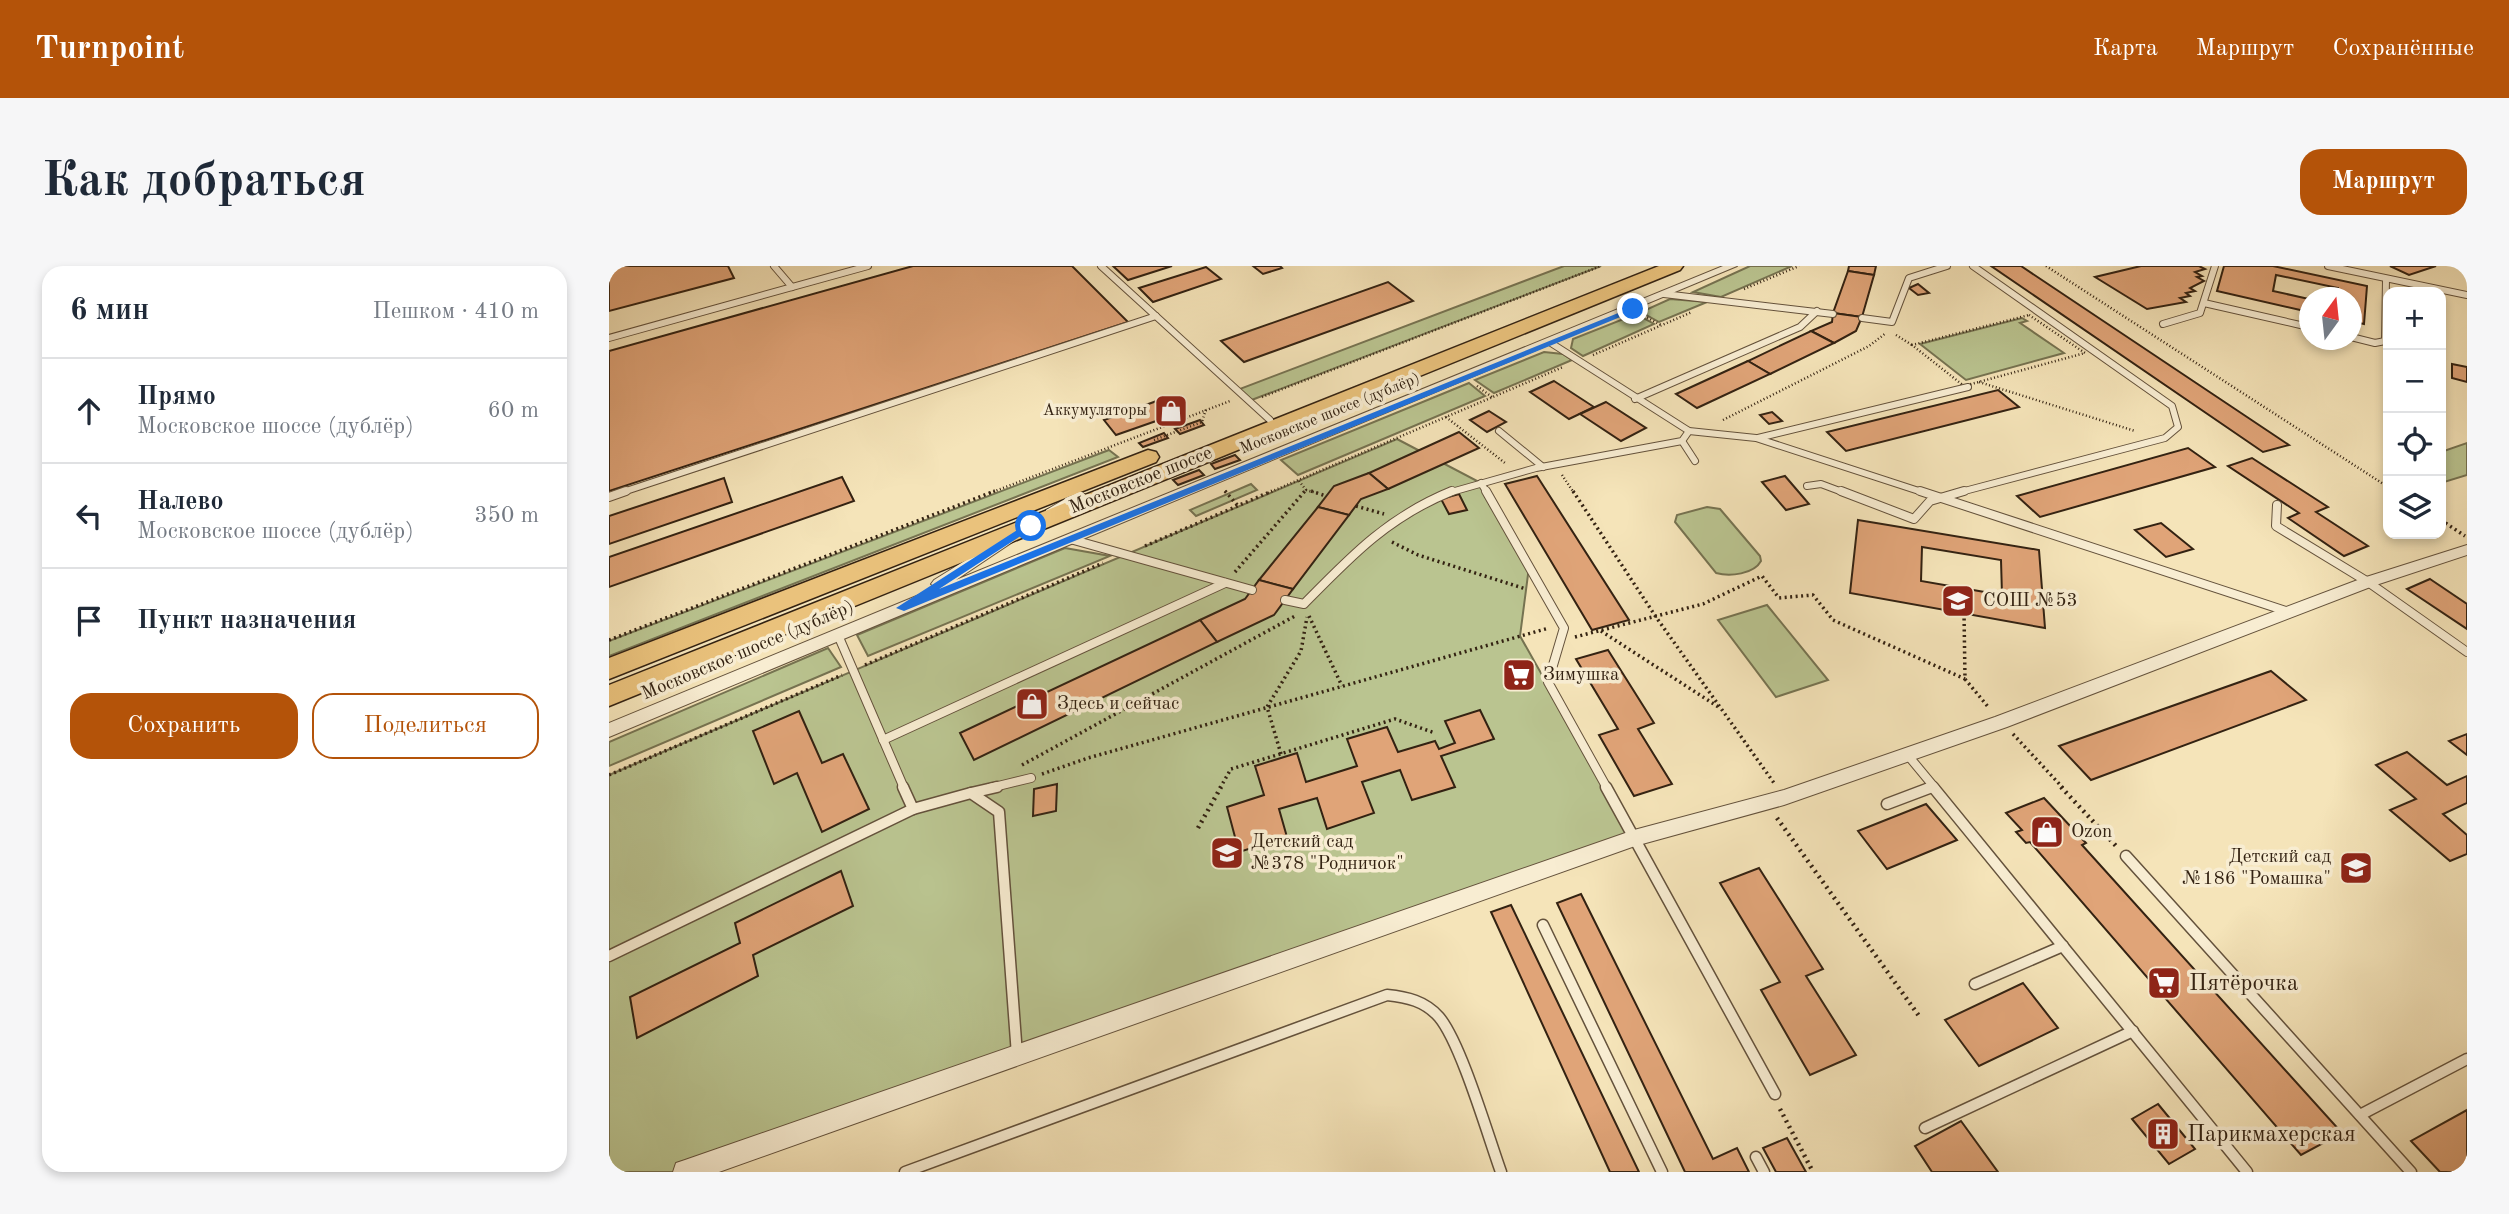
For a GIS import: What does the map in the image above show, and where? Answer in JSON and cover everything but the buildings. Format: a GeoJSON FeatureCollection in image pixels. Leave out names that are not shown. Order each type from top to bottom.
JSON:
{"type":"FeatureCollection","features":[{"type":"Feature","properties":{"kind":"main road","name":"Московское шоссе"},"geometry":{"type":"LineString","coordinates":[[609,669],[1260,411],[1636,266]]}},
{"type":"Feature","properties":{"kind":"main road","name":"Московское шоссе"},"geometry":{"type":"LineString","coordinates":[[609,682],[1079,495],[1260,411],[1658,266]]}},
{"type":"Feature","properties":{"kind":"main road","name":"Московское шоссе"},"geometry":{"type":"LineString","coordinates":[[609,696],[1674,266]]}},
{"type":"Feature","properties":{"kind":"street","name":"Московское шоссе (дублёр)"},"geometry":{"type":"LineString","coordinates":[[609,730],[901,608],[1551,344],[1732,266]]}},
{"type":"Feature","properties":{"kind":"street","name":"Московское шоссе (дублёр)"},"geometry":{"type":"LineString","coordinates":[[901,608],[1079,495]]}},
{"type":"Feature","properties":{"kind":"street"},"geometry":{"type":"LineString","coordinates":[[685,1172],[1634,838],[1784,797],[2001,722],[2368,582],[2467,550]]}},
{"type":"Feature","properties":{"kind":"lane"},"geometry":{"type":"LineString","coordinates":[[774,266],[792,287]]}},
{"type":"Feature","properties":{"kind":"lane"},"geometry":{"type":"LineString","coordinates":[[609,338],[868,266]]}},
{"type":"Feature","properties":{"kind":"lane"},"geometry":{"type":"LineString","coordinates":[[1101,266],[1260,411]]}},
{"type":"Feature","properties":{"kind":"lane"},"geometry":{"type":"LineString","coordinates":[[1862,318],[1892,322],[1909,278],[1947,266]]}},
{"type":"Feature","properties":{"kind":"lane"},"geometry":{"type":"LineString","coordinates":[[1807,486],[1821,484],[1914,519],[1930,501],[2161,439],[2178,427],[2172,406],[1973,266]]}},
{"type":"Feature","properties":{"kind":"lane"},"geometry":{"type":"LineString","coordinates":[[2164,324],[2200,313],[2215,266]]}},
{"type":"Feature","properties":{"kind":"lane"},"geometry":{"type":"LineString","coordinates":[[2328,266],[2467,295]]}},
{"type":"Feature","properties":{"kind":"lane"},"geometry":{"type":"LineString","coordinates":[[2342,269],[2351,266]]}},
{"type":"Feature","properties":{"kind":"lane"},"geometry":{"type":"LineString","coordinates":[[2362,340],[2375,343],[2385,341],[2386,279]]}},
{"type":"Feature","properties":{"kind":"lane"},"geometry":{"type":"LineString","coordinates":[[1664,294],[1833,314]]}},
{"type":"Feature","properties":{"kind":"lane"},"geometry":{"type":"LineString","coordinates":[[2204,303],[2299,325]]}},
{"type":"Feature","properties":{"kind":"lane"},"geometry":{"type":"LineString","coordinates":[[1635,399],[1800,327],[1817,311]]}},
{"type":"Feature","properties":{"kind":"lane"},"geometry":{"type":"LineString","coordinates":[[609,497],[1156,316]]}},
{"type":"Feature","properties":{"kind":"lane"},"geometry":{"type":"LineString","coordinates":[[1551,344],[1689,431],[1756,438],[2288,612]]}},
{"type":"Feature","properties":{"kind":"lane"},"geometry":{"type":"LineString","coordinates":[[1756,438],[1968,387]]}},
{"type":"Feature","properties":{"kind":"lane"},"geometry":{"type":"LineString","coordinates":[[1499,431],[1543,467]]}},
{"type":"Feature","properties":{"kind":"lane"},"geometry":{"type":"LineString","coordinates":[[1285,600],[1304,604],[1397,518],[1434,497],[1555,464],[1682,441],[1689,431]]}},
{"type":"Feature","properties":{"kind":"lane"},"geometry":{"type":"LineString","coordinates":[[1682,441],[1695,461]]}},
{"type":"Feature","properties":{"kind":"lane"},"geometry":{"type":"LineString","coordinates":[[1481,483],[1564,628],[1548,682],[1775,1094]]}},
{"type":"Feature","properties":{"kind":"lane"},"geometry":{"type":"LineString","coordinates":[[2277,505],[2276,526],[2368,582],[2467,652]]}},
{"type":"Feature","properties":{"kind":"lane"},"geometry":{"type":"LineString","coordinates":[[1070,539],[1252,590]]}},
{"type":"Feature","properties":{"kind":"lane"},"geometry":{"type":"LineString","coordinates":[[883,740],[1225,583]]}},
{"type":"Feature","properties":{"kind":"lane"},"geometry":{"type":"LineString","coordinates":[[838,635],[913,808]]}},
{"type":"Feature","properties":{"kind":"lane"},"geometry":{"type":"LineString","coordinates":[[1906,753],[2247,1172]]}},
{"type":"Feature","properties":{"kind":"lane"},"geometry":{"type":"LineString","coordinates":[[609,956],[913,808],[1031,778]]}},
{"type":"Feature","properties":{"kind":"lane"},"geometry":{"type":"LineString","coordinates":[[1887,804],[1933,786]]}},
{"type":"Feature","properties":{"kind":"lane"},"geometry":{"type":"LineString","coordinates":[[971,793],[999,812],[1017,1055]]}},
{"type":"Feature","properties":{"kind":"lane"},"geometry":{"type":"LineString","coordinates":[[2126,856],[2411,1172]]}},
{"type":"Feature","properties":{"kind":"lane"},"geometry":{"type":"LineString","coordinates":[[1543,925],[1663,1172]]}},
{"type":"Feature","properties":{"kind":"lane"},"geometry":{"type":"LineString","coordinates":[[1975,984],[2063,946]]}},
{"type":"Feature","properties":{"kind":"lane"},"geometry":{"type":"LineString","coordinates":[[905,1172],[1387,995],[1412,997],[1439,1017],[1452,1039],[1501,1172]]}},
{"type":"Feature","properties":{"kind":"lane"},"geometry":{"type":"LineString","coordinates":[[1925,1128],[2133,1031]]}},
{"type":"Feature","properties":{"kind":"lane"},"geometry":{"type":"LineString","coordinates":[[2360,1115],[2467,1059]]}},
{"type":"Feature","properties":{"kind":"lane"},"geometry":{"type":"LineString","coordinates":[[1756,1157],[1764,1172]]}},
{"type":"Feature","properties":{"kind":"path"},"geometry":{"type":"LineString","coordinates":[[609,640],[1121,446],[1220,403],[1260,411],[1601,266]]}},
{"type":"Feature","properties":{"kind":"path"},"geometry":{"type":"LineString","coordinates":[[609,775],[1800,266]]}},
{"type":"Feature","properties":{"kind":"path"},"geometry":{"type":"LineString","coordinates":[[2046,266],[2383,484]]}},
{"type":"Feature","properties":{"kind":"path"},"geometry":{"type":"LineString","coordinates":[[1633,309],[1661,325]]}},
{"type":"Feature","properties":{"kind":"path"},"geometry":{"type":"LineString","coordinates":[[1700,432],[1869,346],[1887,330],[1912,345],[1964,386],[2085,353],[2029,315],[1912,345]]}},
{"type":"Feature","properties":{"kind":"path"},"geometry":{"type":"LineString","coordinates":[[1979,382],[2161,439]]}},
{"type":"Feature","properties":{"kind":"path"},"geometry":{"type":"LineString","coordinates":[[1151,441],[1202,422],[1206,409]]}},
{"type":"Feature","properties":{"kind":"path"},"geometry":{"type":"LineString","coordinates":[[1446,417],[1519,474]]}},
{"type":"Feature","properties":{"kind":"path"},"geometry":{"type":"LineString","coordinates":[[1555,464],[1656,617],[1784,797]]}},
{"type":"Feature","properties":{"kind":"path"},"geometry":{"type":"LineString","coordinates":[[1299,481],[1307,490],[1326,496]]}},
{"type":"Feature","properties":{"kind":"path"},"geometry":{"type":"LineString","coordinates":[[1225,583],[1307,490]]}},
{"type":"Feature","properties":{"kind":"path"},"geometry":{"type":"LineString","coordinates":[[1356,506],[1397,518]]}},
{"type":"Feature","properties":{"kind":"path"},"geometry":{"type":"LineString","coordinates":[[2446,523],[2467,537]]}},
{"type":"Feature","properties":{"kind":"path"},"geometry":{"type":"LineString","coordinates":[[1378,534],[1418,555],[1545,595]]}},
{"type":"Feature","properties":{"kind":"path"},"geometry":{"type":"LineString","coordinates":[[1560,641],[1703,604],[1762,576],[1779,598],[1813,595],[1833,620],[1965,679],[2001,722],[2126,856]]}},
{"type":"Feature","properties":{"kind":"path"},"geometry":{"type":"LineString","coordinates":[[1019,766],[1306,610],[1342,686]]}},
{"type":"Feature","properties":{"kind":"path"},"geometry":{"type":"LineString","coordinates":[[1281,754],[1267,707],[1301,651],[1307,613]]}},
{"type":"Feature","properties":{"kind":"path"},"geometry":{"type":"LineString","coordinates":[[1964,613],[1965,679]]}},
{"type":"Feature","properties":{"kind":"path"},"geometry":{"type":"LineString","coordinates":[[1031,778],[1088,758],[1561,624]]}},
{"type":"Feature","properties":{"kind":"path"},"geometry":{"type":"LineString","coordinates":[[1601,631],[1721,709]]}},
{"type":"Feature","properties":{"kind":"path"},"geometry":{"type":"LineString","coordinates":[[1198,828],[1231,769],[1395,719],[1435,733]]}},
{"type":"Feature","properties":{"kind":"path"},"geometry":{"type":"LineString","coordinates":[[1766,802],[1920,1016]]}},
{"type":"Feature","properties":{"kind":"path"},"geometry":{"type":"LineString","coordinates":[[1775,1094],[1788,1128],[1813,1172]]}},
{"type":"Feature","properties":{"kind":"green space"},"geometry":{"type":"Polygon","coordinates":[[[1564,266],[1601,266],[1249,401],[1237,390],[1564,266]]]}},
{"type":"Feature","properties":{"kind":"green space"},"geometry":{"type":"Polygon","coordinates":[[[1750,266],[1792,266],[1721,297],[1693,292],[1750,266]]]}},
{"type":"Feature","properties":{"kind":"green space"},"geometry":{"type":"Polygon","coordinates":[[[1670,299],[1707,302],[1659,322],[1641,312],[1670,299]]]}},
{"type":"Feature","properties":{"kind":"green space"},"geometry":{"type":"Polygon","coordinates":[[[1636,314],[1654,324],[1583,356],[1571,348],[1573,339],[1636,314]]]}},
{"type":"Feature","properties":{"kind":"green space"},"geometry":{"type":"Polygon","coordinates":[[[2022,318],[2027,321],[2020,323],[2064,353],[1966,380],[1920,344],[2022,318]]]}},
{"type":"Feature","properties":{"kind":"green space"},"geometry":{"type":"Polygon","coordinates":[[[1544,352],[1563,354],[1572,360],[1494,393],[1475,380],[1544,352]]]}},
{"type":"Feature","properties":{"kind":"green space"},"geometry":{"type":"Polygon","coordinates":[[[1469,383],[1485,396],[1298,475],[1281,460],[1469,383]]]}},
{"type":"Feature","properties":{"kind":"green space"},"geometry":{"type":"Polygon","coordinates":[[[1397,439],[1481,483],[1529,567],[1520,636],[1634,838],[685,1172],[609,1172],[609,775],[1397,439]]]}},
{"type":"Feature","properties":{"kind":"green space"},"geometry":{"type":"Polygon","coordinates":[[[2467,443],[2467,475],[2446,481],[2446,450],[2467,443]]]}},
{"type":"Feature","properties":{"kind":"green space"},"geometry":{"type":"Polygon","coordinates":[[[1109,450],[1118,457],[609,656],[609,641],[1109,450]]]}},
{"type":"Feature","properties":{"kind":"green space"},"geometry":{"type":"Polygon","coordinates":[[[1251,484],[1257,490],[1196,516],[1190,510],[1251,484]]]}},
{"type":"Feature","properties":{"kind":"green space"},"geometry":{"type":"Polygon","coordinates":[[[1707,507],[1720,509],[1760,556],[1758,565],[1741,573],[1716,573],[1675,522],[1677,515],[1707,507]]]}},
{"type":"Feature","properties":{"kind":"green space"},"geometry":{"type":"Polygon","coordinates":[[[1065,548],[1110,556],[868,656],[857,635],[1065,548]]]}},
{"type":"Feature","properties":{"kind":"green space"},"geometry":{"type":"Polygon","coordinates":[[[1767,605],[1828,680],[1776,697],[1718,620],[1767,605]]]}},
{"type":"Feature","properties":{"kind":"green space"},"geometry":{"type":"Polygon","coordinates":[[[828,648],[841,667],[609,766],[609,742],[828,648]]]}},
{"type":"Feature","properties":{"kind":"place","name":"Аккумуляторы"},"geometry":{"type":"Point","coordinates":[1171,411]}},
{"type":"Feature","properties":{"kind":"place","name":"СОШ №53"},"geometry":{"type":"Point","coordinates":[1958,601]}},
{"type":"Feature","properties":{"kind":"place","name":"Зимушка"},"geometry":{"type":"Point","coordinates":[1519,675]}},
{"type":"Feature","properties":{"kind":"place","name":"Здесь и сейчас"},"geometry":{"type":"Point","coordinates":[1032,704]}},
{"type":"Feature","properties":{"kind":"place","name":"Ozon"},"geometry":{"type":"Point","coordinates":[2047,832]}},
{"type":"Feature","properties":{"kind":"place","name":"Детский сад №378 \"Родничок\""},"geometry":{"type":"Point","coordinates":[1227,853]}},
{"type":"Feature","properties":{"kind":"place","name":"Детский сад №186 \"Ромашка\""},"geometry":{"type":"Point","coordinates":[2356,868]}},
{"type":"Feature","properties":{"kind":"place","name":"Пятёрочка"},"geometry":{"type":"Point","coordinates":[2164,983]}},
{"type":"Feature","properties":{"kind":"place","name":"Парикмахерская"},"geometry":{"type":"Point","coordinates":[2163,1134]}},
{"type":"Feature","properties":{"kind":"route"},"geometry":{"type":"LineString","coordinates":[[1031,526],[901,608],[1633,309]]}}]}
